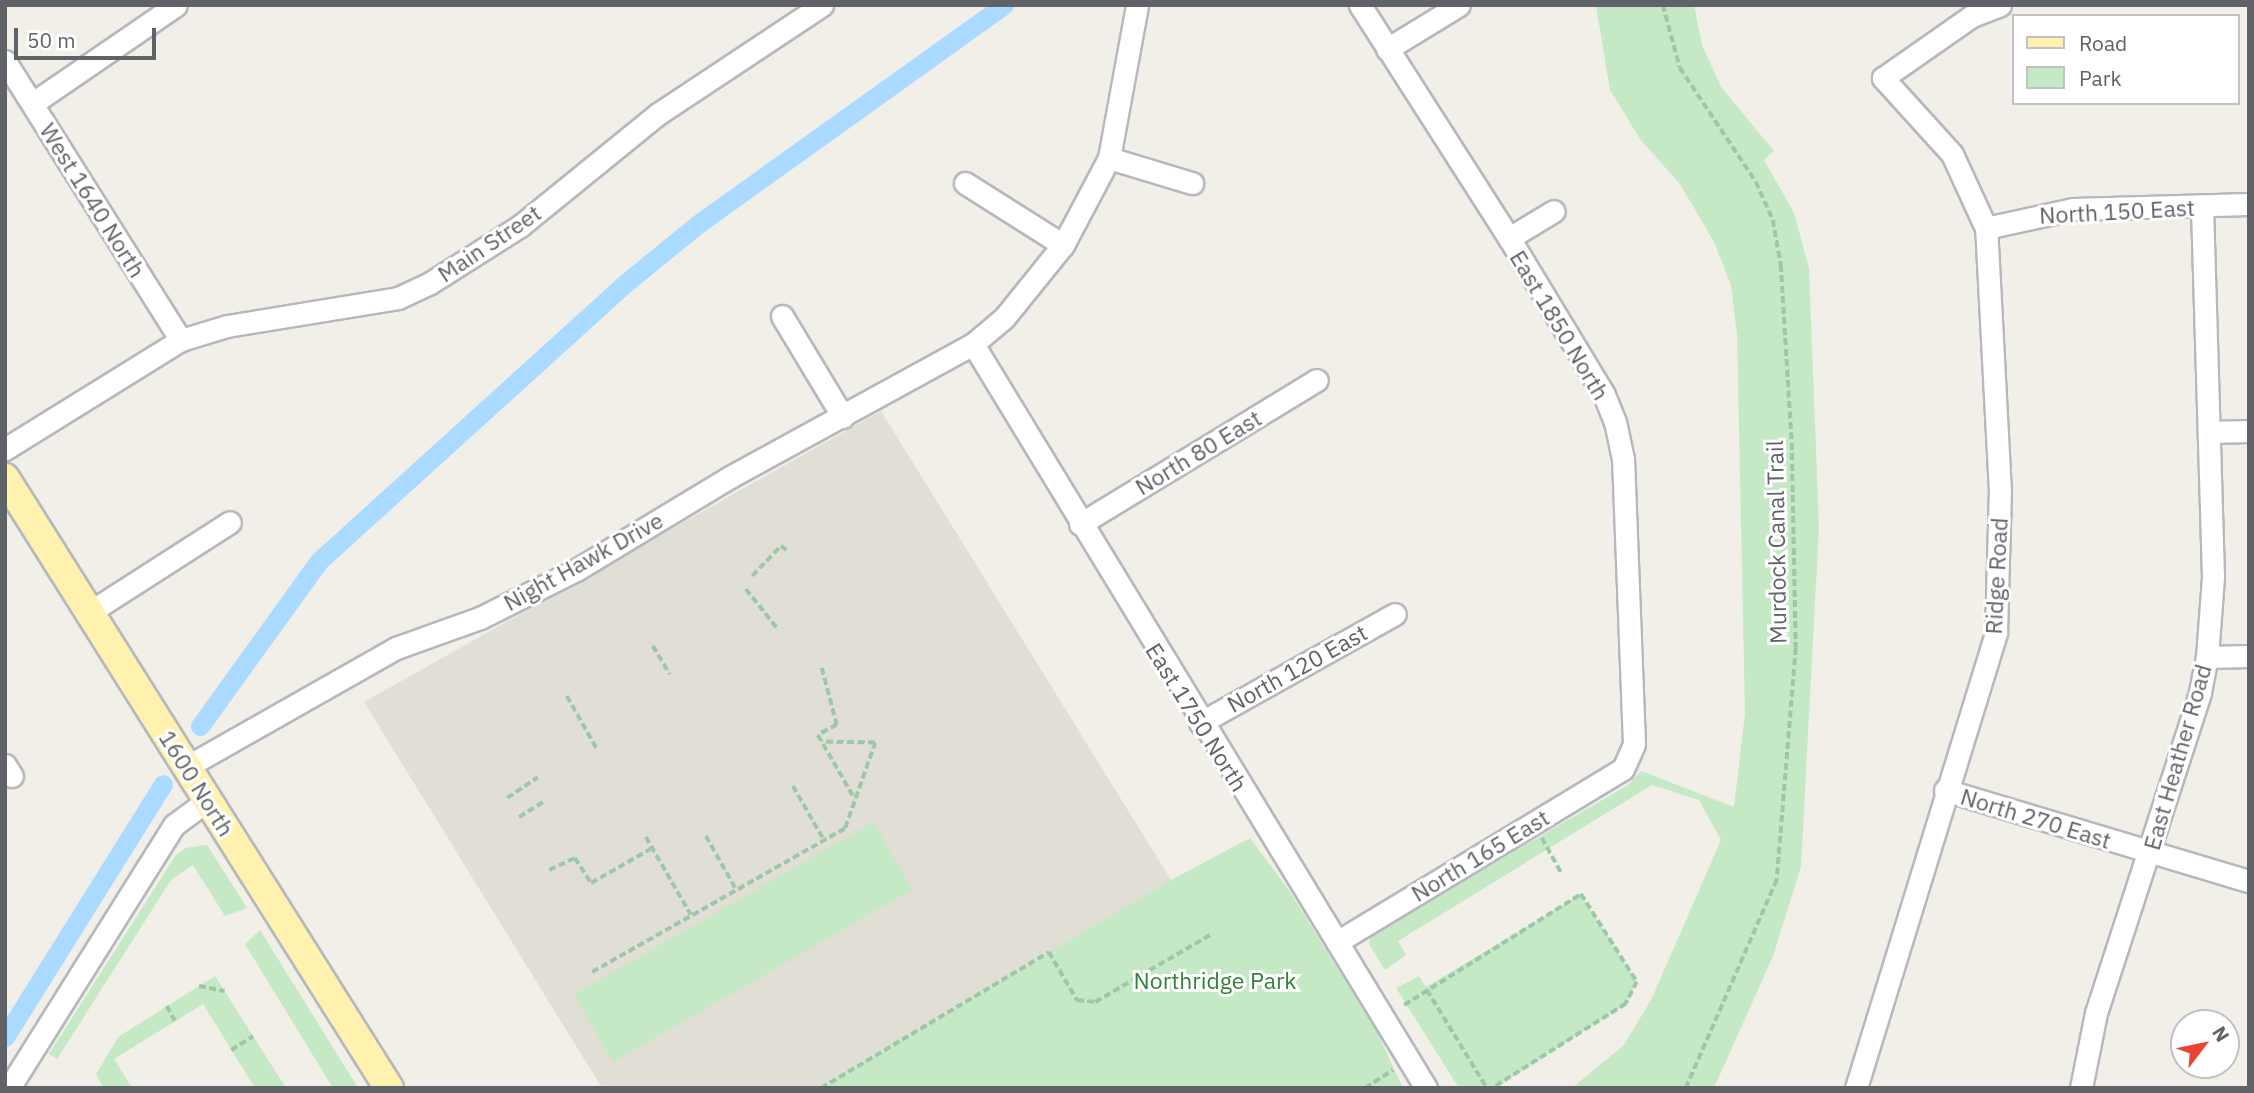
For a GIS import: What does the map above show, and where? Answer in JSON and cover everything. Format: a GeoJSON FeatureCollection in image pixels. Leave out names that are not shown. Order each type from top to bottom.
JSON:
{"type":"FeatureCollection","features":[{"type":"Feature","properties":{"kind":"main road","name":"1600 North"},"geometry":{"type":"LineString","coordinates":[[5,478],[389,1088]]}},
{"type":"Feature","properties":{"kind":"street"},"geometry":{"type":"LineString","coordinates":[[33,103],[176,5]]}},
{"type":"Feature","properties":{"kind":"street","name":"Main Street"},"geometry":{"type":"LineString","coordinates":[[5,449],[181,340],[227,326],[398,298],[430,283],[520,226],[658,114],[822,5]]}},
{"type":"Feature","properties":{"kind":"street","name":"Night Hawk Drive"},"geometry":{"type":"LineString","coordinates":[[188,766],[396,648],[480,618],[576,570],[730,477],[973,344],[1004,318],[1063,246],[1109,158],[1137,5]]}},
{"type":"Feature","properties":{"kind":"street","name":"East 1850 North"},"geometry":{"type":"LineString","coordinates":[[1360,5],[1509,238],[1603,393],[1615,422],[1623,459],[1634,744],[1623,769]]}},
{"type":"Feature","properties":{"kind":"street"},"geometry":{"type":"LineString","coordinates":[[1387,49],[1459,5]]}},
{"type":"Feature","properties":{"kind":"street","name":"Ridge Road"},"geometry":{"type":"LineString","coordinates":[[1856,1088],[1945,790],[1996,632],[2000,492],[1986,228],[1952,154],[1883,78],[1972,16],[2000,5]]}},
{"type":"Feature","properties":{"kind":"street","name":"West 1640 North"},"geometry":{"type":"LineString","coordinates":[[5,61],[181,340]]}},
{"type":"Feature","properties":{"kind":"street"},"geometry":{"type":"LineString","coordinates":[[1109,158],[1192,183]]}},
{"type":"Feature","properties":{"kind":"street"},"geometry":{"type":"LineString","coordinates":[[965,183],[1063,246]]}},
{"type":"Feature","properties":{"kind":"street","name":"North 150 East"},"geometry":{"type":"LineString","coordinates":[[1986,228],[2044,212],[2249,204]]}},
{"type":"Feature","properties":{"kind":"street","name":"East Heather Road"},"geometry":{"type":"LineString","coordinates":[[2081,1088],[2096,1013],[2207,657],[2213,577],[2203,206]]}},
{"type":"Feature","properties":{"kind":"street"},"geometry":{"type":"LineString","coordinates":[[1509,238],[1554,211]]}},
{"type":"Feature","properties":{"kind":"street"},"geometry":{"type":"LineString","coordinates":[[782,316],[843,417]]}},
{"type":"Feature","properties":{"kind":"street","name":"East 1750 North"},"geometry":{"type":"LineString","coordinates":[[973,344],[1200,723],[1426,1088]]}},
{"type":"Feature","properties":{"kind":"street","name":"North 80 East"},"geometry":{"type":"LineString","coordinates":[[1080,524],[1317,380]]}},
{"type":"Feature","properties":{"kind":"street"},"geometry":{"type":"LineString","coordinates":[[2209,432],[2249,430]]}},
{"type":"Feature","properties":{"kind":"street"},"geometry":{"type":"LineString","coordinates":[[90,612],[230,522]]}},
{"type":"Feature","properties":{"kind":"street","name":"North 120 East"},"geometry":{"type":"LineString","coordinates":[[1200,723],[1395,614]]}},
{"type":"Feature","properties":{"kind":"street"},"geometry":{"type":"LineString","coordinates":[[2207,657],[2249,656]]}},
{"type":"Feature","properties":{"kind":"street","name":"North 165 East"},"geometry":{"type":"LineString","coordinates":[[1337,942],[1623,769]]}},
{"type":"Feature","properties":{"kind":"street","name":"North 270 East"},"geometry":{"type":"LineString","coordinates":[[1945,790],[2148,853],[2249,881]]}},
{"type":"Feature","properties":{"kind":"street"},"geometry":{"type":"LineString","coordinates":[[9,1088],[174,825],[208,800]]}},
{"type":"Feature","properties":{"kind":"path","name":"Murdock Canal Trail"},"geometry":{"type":"LineString","coordinates":[[1663,5],[1680,68],[1756,182],[1773,220],[1781,265],[1792,443],[1796,648],[1791,746],[1777,880],[1686,1088]]}},
{"type":"Feature","properties":{"kind":"path"},"geometry":{"type":"LineString","coordinates":[[752,576],[781,546],[789,552]]}},
{"type":"Feature","properties":{"kind":"path"},"geometry":{"type":"LineString","coordinates":[[746,589],[777,628]]}},
{"type":"Feature","properties":{"kind":"path"},"geometry":{"type":"LineString","coordinates":[[653,646],[670,674]]}},
{"type":"Feature","properties":{"kind":"path"},"geometry":{"type":"LineString","coordinates":[[822,668],[836,724],[818,735],[855,799]]}},
{"type":"Feature","properties":{"kind":"path"},"geometry":{"type":"LineString","coordinates":[[567,696],[597,749]]}},
{"type":"Feature","properties":{"kind":"path"},"geometry":{"type":"LineString","coordinates":[[592,972],[845,828],[875,743],[822,742]]}},
{"type":"Feature","properties":{"kind":"path"},"geometry":{"type":"LineString","coordinates":[[508,798],[538,777]]}},
{"type":"Feature","properties":{"kind":"path"},"geometry":{"type":"LineString","coordinates":[[793,786],[824,840]]}},
{"type":"Feature","properties":{"kind":"path"},"geometry":{"type":"LineString","coordinates":[[519,817],[545,801]]}},
{"type":"Feature","properties":{"kind":"path"},"geometry":{"type":"LineString","coordinates":[[706,836],[736,890]]}},
{"type":"Feature","properties":{"kind":"path"},"geometry":{"type":"LineString","coordinates":[[1541,836],[1561,872]]}},
{"type":"Feature","properties":{"kind":"path"},"geometry":{"type":"LineString","coordinates":[[646,837],[691,915]]}},
{"type":"Feature","properties":{"kind":"path"},"geometry":{"type":"LineString","coordinates":[[549,870],[575,858],[591,883],[652,848]]}},
{"type":"Feature","properties":{"kind":"path"},"geometry":{"type":"LineString","coordinates":[[1404,1005],[1581,894],[1637,982],[1626,1004],[1493,1088]]}},
{"type":"Feature","properties":{"kind":"path"},"geometry":{"type":"LineString","coordinates":[[821,1088],[1049,953],[1077,1000],[1095,1002],[1210,935]]}},
{"type":"Feature","properties":{"kind":"path"},"geometry":{"type":"LineString","coordinates":[[199,986],[225,992]]}},
{"type":"Feature","properties":{"kind":"path"},"geometry":{"type":"LineString","coordinates":[[1427,990],[1487,1088]]}},
{"type":"Feature","properties":{"kind":"path"},"geometry":{"type":"LineString","coordinates":[[167,1006],[176,1021]]}},
{"type":"Feature","properties":{"kind":"path"},"geometry":{"type":"LineString","coordinates":[[232,1050],[253,1036]]}},
{"type":"Feature","properties":{"kind":"path"},"geometry":{"type":"LineString","coordinates":[[1365,1088],[1398,1066]]}},
{"type":"Feature","properties":{"kind":"shaded area"},"geometry":{"type":"Polygon","coordinates":[[[881,411],[1171,880],[820,1088],[602,1088],[364,702],[881,411]]]}},
{"type":"Feature","properties":{"kind":"green space"},"geometry":{"type":"Polygon","coordinates":[[[1596,5],[1694,5],[1702,45],[1721,87],[1774,151],[1764,160],[1794,213],[1809,268],[1819,527],[1801,867],[1773,956],[1714,1088],[1572,1088],[1624,1045],[1652,998],[1721,840],[1699,800],[1652,785],[1398,941],[1406,955],[1385,970],[1369,944],[1372,934],[1628,785],[1641,771],[1734,807],[1745,713],[1737,335],[1731,285],[1714,242],[1680,184],[1640,139],[1610,90],[1596,5]]]}},
{"type":"Feature","properties":{"kind":"green space"},"geometry":{"type":"Polygon","coordinates":[[[873,822],[912,890],[613,1062],[574,994],[873,822]]]}},
{"type":"Feature","properties":{"kind":"green space","name":"Northridge Park"},"geometry":{"type":"Polygon","coordinates":[[[1250,838],[1288,889],[1376,1030],[1403,1088],[820,1088],[1171,880],[1250,838]]]}},
{"type":"Feature","properties":{"kind":"green space"},"geometry":{"type":"Polygon","coordinates":[[[207,845],[247,908],[225,916],[193,865],[171,880],[57,1059],[49,1054],[176,855],[186,848],[207,845]]]}},
{"type":"Feature","properties":{"kind":"green space"},"geometry":{"type":"Polygon","coordinates":[[[1581,894],[1637,982],[1626,1004],[1495,1088],[1459,1088],[1396,988],[1419,976],[1426,987],[1581,894]]]}},
{"type":"Feature","properties":{"kind":"green space"},"geometry":{"type":"Polygon","coordinates":[[[260,930],[358,1088],[333,1088],[245,944],[260,930]]]}},
{"type":"Feature","properties":{"kind":"green space"},"geometry":{"type":"Polygon","coordinates":[[[215,976],[286,1088],[255,1088],[203,1004],[114,1059],[132,1088],[104,1088],[96,1074],[118,1037],[215,976]]]}},
{"type":"Feature","properties":{"kind":"waterway"},"geometry":{"type":"LineString","coordinates":[[200,726],[319,561],[622,286],[698,224],[1004,5]]}},
{"type":"Feature","properties":{"kind":"waterway"},"geometry":{"type":"LineString","coordinates":[[5,1037],[163,784]]}}]}
